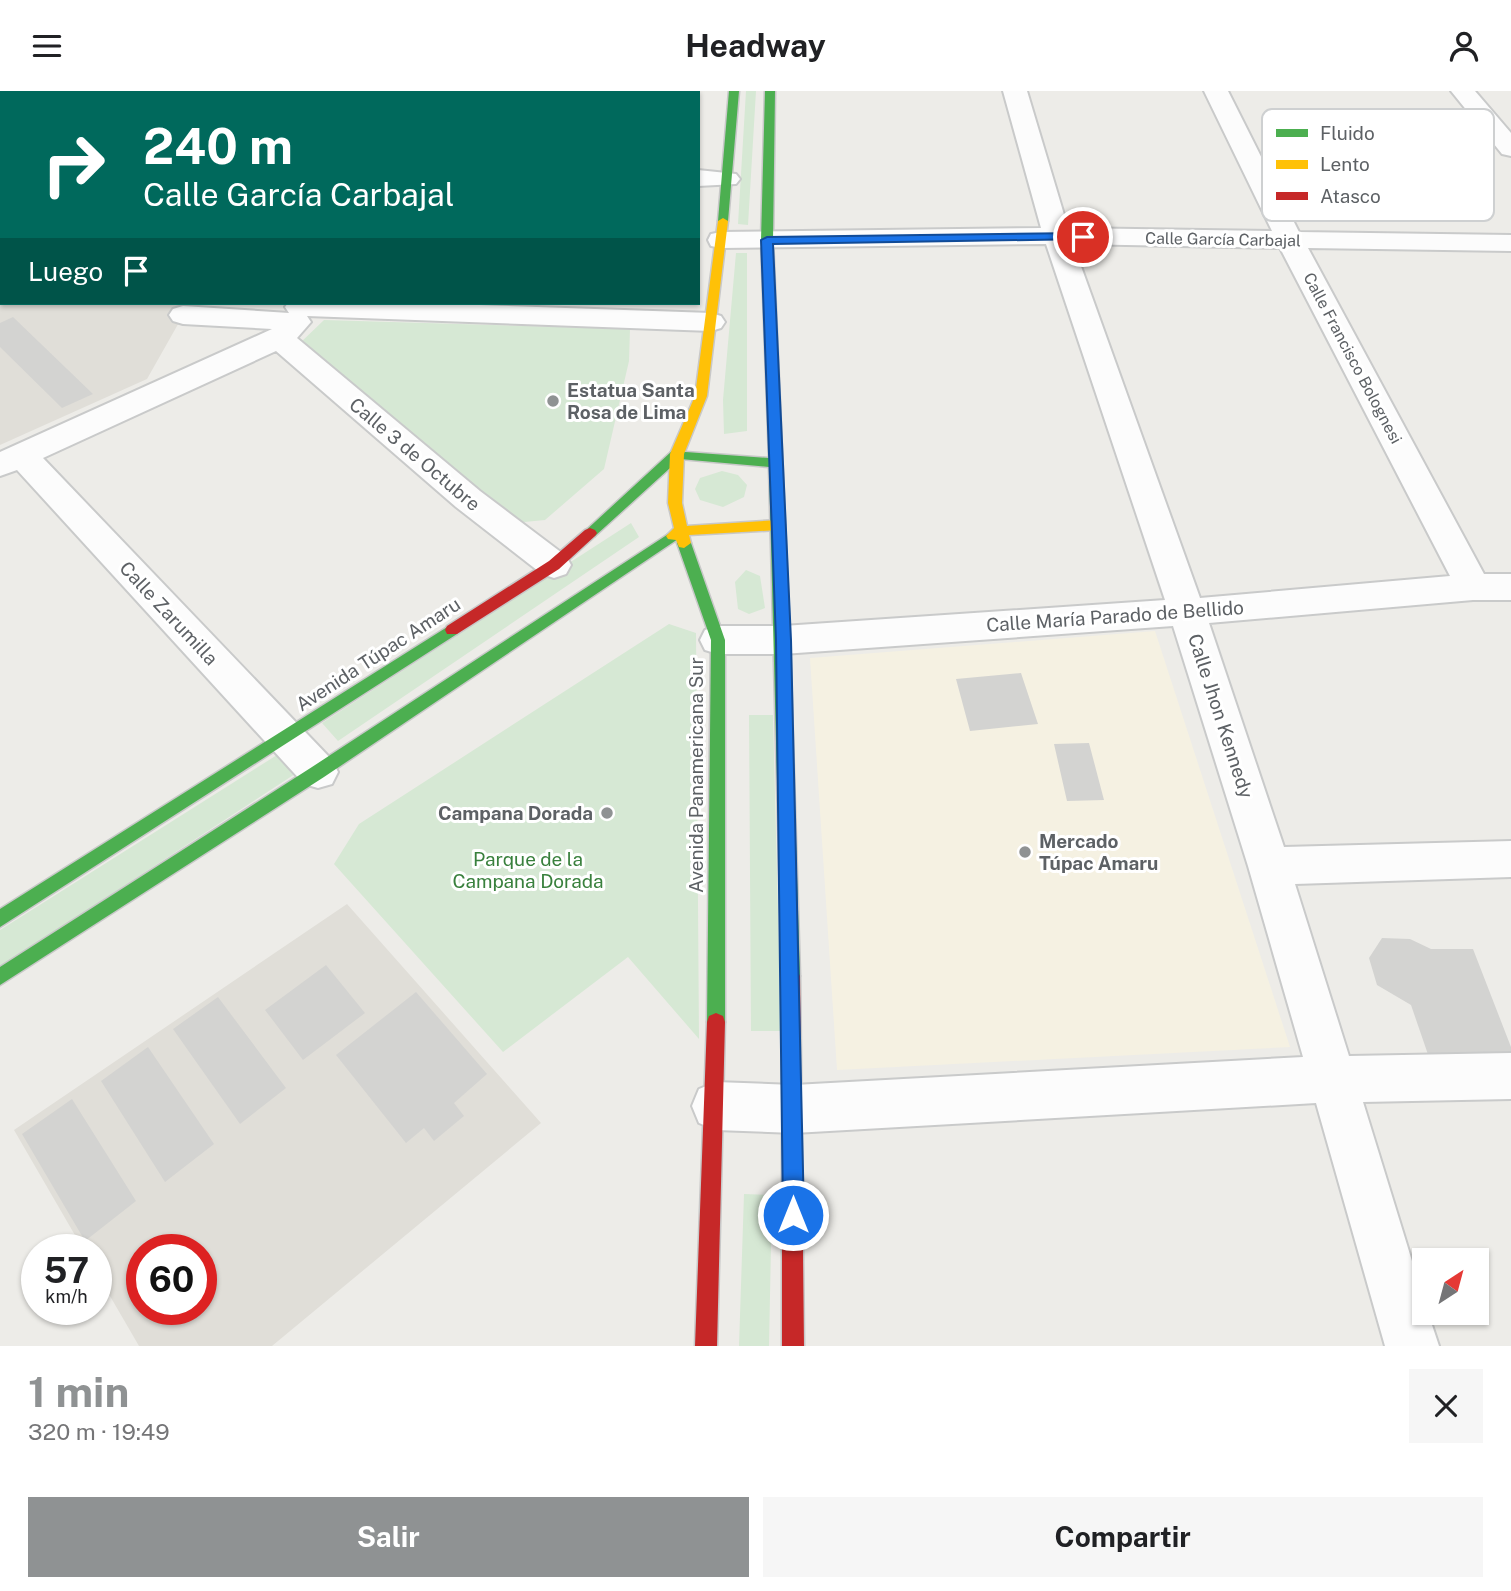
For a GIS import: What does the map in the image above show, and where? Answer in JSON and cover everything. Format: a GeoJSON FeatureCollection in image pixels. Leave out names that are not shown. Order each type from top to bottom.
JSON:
{"type":"FeatureCollection","features":[{"type":"Feature","properties":{"kind":"main road","name":"Avenida Panamericana Sur"},"geometry":{"type":"LineString","coordinates":[[706,1346],[716,1107],[718,640],[680,531],[675,503],[677,454],[701,395],[721,240],[733,91]]}},
{"type":"Feature","properties":{"kind":"main road"},"geometry":{"type":"LineString","coordinates":[[770,91],[767,240],[783,640],[794,1109],[793,1346]]}},
{"type":"Feature","properties":{"kind":"main road"},"geometry":{"type":"LineString","coordinates":[[677,454],[776,463]]}},
{"type":"Feature","properties":{"kind":"main road","name":"Avenida Túpac Amaru"},"geometry":{"type":"LineString","coordinates":[[0,919],[554,565],[677,454]]}},
{"type":"Feature","properties":{"kind":"main road"},"geometry":{"type":"LineString","coordinates":[[0,977],[318,772],[680,531],[778,525]]}},
{"type":"Feature","properties":{"kind":"street","name":"Calle Jhon Kennedy"},"geometry":{"type":"LineString","coordinates":[[1015,91],[1057,236],[1187,612],[1269,866],[1330,1079],[1412,1346]]}},
{"type":"Feature","properties":{"kind":"street","name":"Calle Francisco Bolognesi"},"geometry":{"type":"LineString","coordinates":[[1216,91],[1262,184]]}},
{"type":"Feature","properties":{"kind":"street"},"geometry":{"type":"LineString","coordinates":[[1463,91],[1478,109]]}},
{"type":"Feature","properties":{"kind":"street"},"geometry":{"type":"LineString","coordinates":[[1494,128],[1511,149]]}},
{"type":"Feature","properties":{"kind":"street"},"geometry":{"type":"LineString","coordinates":[[700,178],[727,179]]}},
{"type":"Feature","properties":{"kind":"street","name":"Calle Francisco Bolognesi"},"geometry":{"type":"LineString","coordinates":[[1281,221],[1473,587]]}},
{"type":"Feature","properties":{"kind":"street","name":"Calle García Carbajal"},"geometry":{"type":"LineString","coordinates":[[721,240],[1057,236],[1511,243]]}},
{"type":"Feature","properties":{"kind":"street"},"geometry":{"type":"LineString","coordinates":[[183,315],[711,322]]}},
{"type":"Feature","properties":{"kind":"street"},"geometry":{"type":"LineString","coordinates":[[10,460],[294,318]]}},
{"type":"Feature","properties":{"kind":"street","name":"Calle 3 de Octubre"},"geometry":{"type":"LineString","coordinates":[[294,318],[458,491],[554,565]]}},
{"type":"Feature","properties":{"kind":"street","name":"Calle Zarumilla"},"geometry":{"type":"LineString","coordinates":[[10,460],[318,772]]}},
{"type":"Feature","properties":{"kind":"street","name":"Calle María Parado de Bellido"},"geometry":{"type":"LineString","coordinates":[[718,640],[783,640],[1187,612],[1473,587],[1511,587]]}},
{"type":"Feature","properties":{"kind":"street"},"geometry":{"type":"LineString","coordinates":[[1269,866],[1511,859]]}},
{"type":"Feature","properties":{"kind":"street"},"geometry":{"type":"LineString","coordinates":[[716,1107],[794,1109],[1330,1079],[1511,1076]]}},
{"type":"Feature","properties":{"kind":"shaded area"},"geometry":{"type":"Polygon","coordinates":[[[0,305],[189,305],[147,379],[0,445],[0,305]]]}},
{"type":"Feature","properties":{"kind":"shaded area","name":"Mercado Túpac Amaru"},"geometry":{"type":"Polygon","coordinates":[[[1155,631],[1290,1047],[837,1070],[810,658],[1155,631]]]}},
{"type":"Feature","properties":{"kind":"shaded area"},"geometry":{"type":"Polygon","coordinates":[[[347,904],[541,1123],[272,1346],[139,1346],[127,1325],[217,1325],[217,1234],[126,1234],[126,1324],[112,1300],[112,1234],[74,1234],[14,1130],[347,904]]]}},
{"type":"Feature","properties":{"kind":"green space"},"geometry":{"type":"Polygon","coordinates":[[[746,91],[756,91],[748,225],[738,224],[746,91]]]}},
{"type":"Feature","properties":{"kind":"green space"},"geometry":{"type":"Polygon","coordinates":[[[736,253],[747,253],[747,431],[724,434],[723,400],[736,253]]]}},
{"type":"Feature","properties":{"kind":"green space"},"geometry":{"type":"Polygon","coordinates":[[[324,320],[630,329],[629,361],[604,469],[545,520],[514,523],[298,345],[324,320]]]}},
{"type":"Feature","properties":{"kind":"green space"},"geometry":{"type":"Polygon","coordinates":[[[722,471],[738,475],[747,485],[744,497],[723,507],[700,500],[695,489],[700,478],[722,471]]]}},
{"type":"Feature","properties":{"kind":"green space"},"geometry":{"type":"Polygon","coordinates":[[[631,523],[639,537],[338,741],[322,723],[631,523]]]}},
{"type":"Feature","properties":{"kind":"green space"},"geometry":{"type":"Polygon","coordinates":[[[746,570],[760,576],[765,608],[749,614],[738,609],[735,582],[746,570]]]}},
{"type":"Feature","properties":{"kind":"green space","name":"Parque de la Campana Dorada"},"geometry":{"type":"Polygon","coordinates":[[[669,624],[696,633],[699,1039],[628,957],[503,1052],[334,864],[359,824],[669,624]]]}},
{"type":"Feature","properties":{"kind":"green space"},"geometry":{"type":"Polygon","coordinates":[[[749,715],[773,715],[781,1031],[751,1031],[749,715]]]}},
{"type":"Feature","properties":{"kind":"green space"},"geometry":{"type":"Polygon","coordinates":[[[277,755],[295,774],[0,967],[0,930],[277,755]]]}},
{"type":"Feature","properties":{"kind":"green space"},"geometry":{"type":"Polygon","coordinates":[[[744,1194],[772,1195],[769,1346],[739,1346],[744,1194]]]}},
{"type":"Feature","properties":{"kind":"building"},"geometry":{"type":"Polygon","coordinates":[[[13,317],[93,394],[62,408],[0,347],[0,323],[13,317]]]}},
{"type":"Feature","properties":{"kind":"building"},"geometry":{"type":"Polygon","coordinates":[[[1021,673],[1038,724],[970,731],[956,679],[1021,673]]]}},
{"type":"Feature","properties":{"kind":"building"},"geometry":{"type":"Polygon","coordinates":[[[1089,743],[1104,800],[1067,801],[1054,744],[1089,743]]]}},
{"type":"Feature","properties":{"kind":"building"},"geometry":{"type":"Polygon","coordinates":[[[1382,938],[1410,939],[1431,949],[1473,949],[1511,1047],[1511,1070],[1433,1069],[1411,1005],[1377,985],[1369,958],[1382,938]]]}},
{"type":"Feature","properties":{"kind":"building"},"geometry":{"type":"Polygon","coordinates":[[[326,965],[365,1013],[303,1060],[265,1010],[326,965]]]}},
{"type":"Feature","properties":{"kind":"building"},"geometry":{"type":"Polygon","coordinates":[[[416,992],[487,1074],[454,1103],[464,1116],[434,1141],[424,1128],[406,1143],[336,1055],[416,992]]]}},
{"type":"Feature","properties":{"kind":"building"},"geometry":{"type":"Polygon","coordinates":[[[218,997],[286,1088],[240,1124],[173,1029],[218,997]]]}},
{"type":"Feature","properties":{"kind":"building"},"geometry":{"type":"Polygon","coordinates":[[[148,1047],[214,1144],[165,1182],[101,1081],[148,1047]]]}},
{"type":"Feature","properties":{"kind":"building"},"geometry":{"type":"Polygon","coordinates":[[[72,1099],[136,1201],[94,1234],[81,1234],[22,1134],[72,1099]]]}},
{"type":"Feature","properties":{"kind":"traffic: fast"},"geometry":{"type":"LineString","coordinates":[[723,221],[734,91]]}},
{"type":"Feature","properties":{"kind":"traffic: fast"},"geometry":{"type":"LineString","coordinates":[[770,91],[767,240],[783,640],[791,976]]}},
{"type":"Feature","properties":{"kind":"traffic: fast"},"geometry":{"type":"LineString","coordinates":[[590,533],[677,454],[776,463]]}},
{"type":"Feature","properties":{"kind":"traffic: fast"},"geometry":{"type":"LineString","coordinates":[[0,977],[318,772],[673,536]]}},
{"type":"Feature","properties":{"kind":"traffic: fast"},"geometry":{"type":"LineString","coordinates":[[684,543],[718,640],[716,1022]]}},
{"type":"Feature","properties":{"kind":"traffic: fast"},"geometry":{"type":"LineString","coordinates":[[0,919],[452,630]]}},
{"type":"Feature","properties":{"kind":"traffic: slow"},"geometry":{"type":"LineString","coordinates":[[684,543],[675,503],[677,454],[701,396],[723,221]]}},
{"type":"Feature","properties":{"kind":"traffic: slow"},"geometry":{"type":"LineString","coordinates":[[673,536],[680,531],[778,525]]}},
{"type":"Feature","properties":{"kind":"traffic: jam"},"geometry":{"type":"LineString","coordinates":[[452,630],[554,565],[590,533]]}},
{"type":"Feature","properties":{"kind":"traffic: jam"},"geometry":{"type":"LineString","coordinates":[[791,976],[793,1346]]}},
{"type":"Feature","properties":{"kind":"traffic: jam"},"geometry":{"type":"LineString","coordinates":[[706,1346],[716,1022]]}},
{"type":"Feature","properties":{"kind":"place","name":"Estatua Santa Rosa de Lima"},"geometry":{"type":"Point","coordinates":[553,401]}},
{"type":"Feature","properties":{"kind":"place","name":"Campana Dorada"},"geometry":{"type":"Point","coordinates":[607,813]}},
{"type":"Feature","properties":{"kind":"place","name":"Mercado Túpac Amaru"},"geometry":{"type":"Point","coordinates":[1025,852]}},
{"type":"Feature","properties":{"kind":"route"},"geometry":{"type":"LineString","coordinates":[[793,1215],[794,1109],[783,640],[767,240],[1083,237]]}}]}
